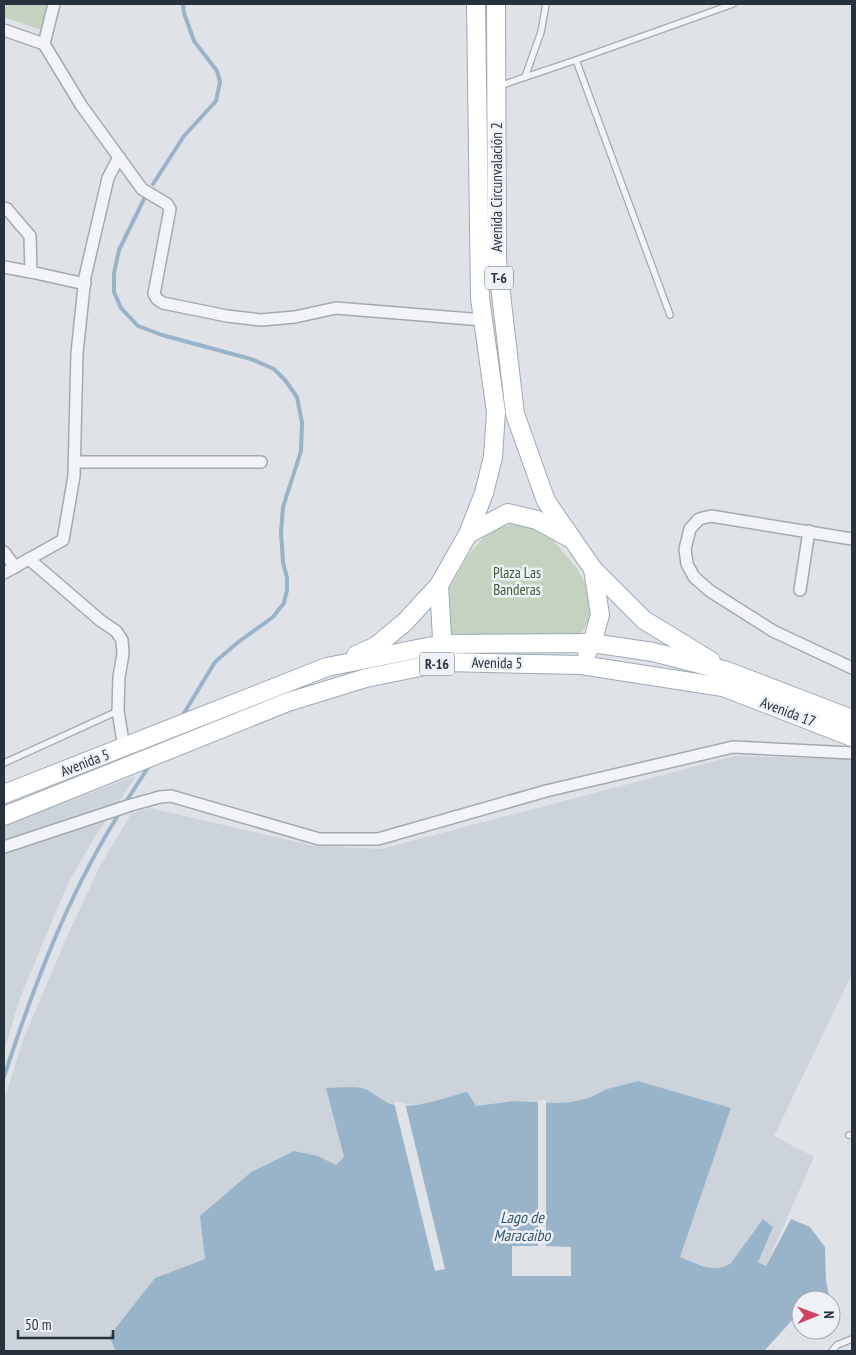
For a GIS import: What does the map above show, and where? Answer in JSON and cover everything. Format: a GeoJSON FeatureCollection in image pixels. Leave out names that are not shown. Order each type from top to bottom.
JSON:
{"type":"FeatureCollection","features":[{"type":"Feature","properties":{"kind":"main road","name":"Avenida Circunvalación 2"},"geometry":{"type":"LineString","coordinates":[[327,668],[376,646],[405,622],[439,584],[468,534],[484,493],[494,457],[496,412],[480,298],[476,4]]}},
{"type":"Feature","properties":{"kind":"main road","name":"Avenida Circunvalación 2"},"geometry":{"type":"LineString","coordinates":[[496,4],[497,260],[515,414],[546,502],[593,569],[644,620],[725,680]]}},
{"type":"Feature","properties":{"kind":"main road"},"geometry":{"type":"LineString","coordinates":[[468,534],[508,513],[537,520],[571,538]]}},
{"type":"Feature","properties":{"kind":"main road","name":"T-6"},"geometry":{"type":"LineString","coordinates":[[581,665],[592,643],[600,615],[593,569]]}},
{"type":"Feature","properties":{"kind":"main road"},"geometry":{"type":"LineString","coordinates":[[439,584],[444,662]]}},
{"type":"Feature","properties":{"kind":"main road","name":"Avenida 5"},"geometry":{"type":"LineString","coordinates":[[4,794],[327,668],[442,644],[592,643],[653,652],[725,680]]}},
{"type":"Feature","properties":{"kind":"main road","name":"Avenida 5"},"geometry":{"type":"LineString","coordinates":[[4,816],[288,702],[366,678],[444,662],[581,665],[725,680]]}},
{"type":"Feature","properties":{"kind":"main road","name":"Avenida 17"},"geometry":{"type":"LineString","coordinates":[[725,680],[852,719]]}},
{"type":"Feature","properties":{"kind":"main road","name":"Avenida 17"},"geometry":{"type":"LineString","coordinates":[[725,680],[852,737]]}},
{"type":"Feature","properties":{"kind":"street"},"geometry":{"type":"LineString","coordinates":[[44,44],[54,4]]}},
{"type":"Feature","properties":{"kind":"street"},"geometry":{"type":"LineString","coordinates":[[4,30],[44,44],[81,105],[142,189],[167,204],[170,209],[154,294],[163,303],[228,316],[261,320],[336,308],[483,320]]}},
{"type":"Feature","properties":{"kind":"street"},"geometry":{"type":"LineString","coordinates":[[4,573],[64,540],[74,476],[77,353],[84,284],[108,178],[119,157]]}},
{"type":"Feature","properties":{"kind":"street"},"geometry":{"type":"LineString","coordinates":[[4,208],[7,209],[30,236],[31,272]]}},
{"type":"Feature","properties":{"kind":"street"},"geometry":{"type":"LineString","coordinates":[[4,267],[84,284]]}},
{"type":"Feature","properties":{"kind":"street"},"geometry":{"type":"LineString","coordinates":[[75,462],[261,462]]}},
{"type":"Feature","properties":{"kind":"street"},"geometry":{"type":"LineString","coordinates":[[852,539],[711,516],[699,519],[690,529],[685,549],[687,564],[694,577],[710,591],[774,631],[852,668]]}},
{"type":"Feature","properties":{"kind":"street"},"geometry":{"type":"LineString","coordinates":[[800,590],[809,531]]}},
{"type":"Feature","properties":{"kind":"street"},"geometry":{"type":"LineString","coordinates":[[4,552],[14,567]]}},
{"type":"Feature","properties":{"kind":"street"},"geometry":{"type":"LineString","coordinates":[[29,559],[101,621],[116,631],[122,640],[123,654],[119,677],[118,711],[124,748]]}},
{"type":"Feature","properties":{"kind":"street"},"geometry":{"type":"LineString","coordinates":[[4,847],[131,805],[171,796],[320,839],[378,839],[546,791],[733,747],[852,753]]}},
{"type":"Feature","properties":{"kind":"lane"},"geometry":{"type":"LineString","coordinates":[[525,77],[541,32],[546,4]]}},
{"type":"Feature","properties":{"kind":"lane"},"geometry":{"type":"LineString","coordinates":[[497,86],[733,4]]}},
{"type":"Feature","properties":{"kind":"lane"},"geometry":{"type":"LineString","coordinates":[[576,60],[670,314]]}},
{"type":"Feature","properties":{"kind":"lane"},"geometry":{"type":"LineString","coordinates":[[4,762],[118,711]]}},
{"type":"Feature","properties":{"kind":"lane"},"geometry":{"type":"LineString","coordinates":[[832,1351],[837,1345],[852,1339]]}},
{"type":"Feature","properties":{"kind":"shaded area"},"geometry":{"type":"Polygon","coordinates":[[[735,756],[852,759],[852,974],[774,1136],[814,1157],[766,1266],[758,1262],[731,1263],[725,1268],[713,1269],[680,1257],[731,1108],[638,1081],[607,1089],[589,1098],[571,1102],[513,1101],[476,1106],[395,1105],[383,1101],[364,1088],[327,1088],[344,1157],[336,1165],[318,1156],[294,1151],[251,1172],[201,1216],[205,1259],[155,1278],[109,1335],[116,1351],[4,1351],[4,1100],[24,1037],[70,930],[100,866],[131,814],[150,808],[315,846],[381,849],[735,756]]]}},
{"type":"Feature","properties":{"kind":"shaded area"},"geometry":{"type":"Polygon","coordinates":[[[136,776],[94,838],[68,883],[20,998],[4,1051],[4,827],[15,821],[136,776]]]}},
{"type":"Feature","properties":{"kind":"green space"},"geometry":{"type":"Polygon","coordinates":[[[4,4],[47,4],[41,30],[4,17],[4,4]]]}},
{"type":"Feature","properties":{"kind":"green space","name":"Plaza Las Banderas"},"geometry":{"type":"Polygon","coordinates":[[[515,522],[541,527],[577,568],[590,593],[592,617],[581,634],[448,636],[449,588],[469,554],[486,534],[515,522]]]}},
{"type":"Feature","properties":{"kind":"water","name":"Lago de Maracaibo"},"geometry":{"type":"Polygon","coordinates":[[[638,1081],[731,1108],[680,1257],[706,1267],[719,1268],[725,1266],[731,1263],[763,1219],[773,1227],[758,1262],[766,1266],[791,1219],[810,1227],[825,1247],[828,1290],[791,1290],[791,1321],[764,1351],[116,1351],[109,1336],[155,1278],[205,1259],[200,1216],[251,1172],[294,1151],[318,1156],[336,1165],[344,1157],[326,1088],[361,1088],[387,1102],[403,1106],[422,1104],[467,1092],[476,1106],[513,1101],[571,1102],[589,1098],[607,1089],[638,1081]]]}},
{"type":"Feature","properties":{"kind":"pier"},"geometry":{"type":"Polygon","coordinates":[[[538,1100],[546,1100],[546,1246],[571,1247],[571,1276],[512,1276],[512,1246],[538,1246],[538,1100]]]}},
{"type":"Feature","properties":{"kind":"pier"},"geometry":{"type":"Polygon","coordinates":[[[394,1102],[405,1103],[445,1269],[435,1271],[394,1102]]]}},
{"type":"Feature","properties":{"kind":"waterway"},"geometry":{"type":"LineString","coordinates":[[153,184],[184,136],[216,101],[220,82],[217,71],[194,41],[184,13],[183,4]]}},
{"type":"Feature","properties":{"kind":"waterway"},"geometry":{"type":"LineString","coordinates":[[145,197],[119,250],[114,273],[114,292],[121,308],[138,326],[162,335],[251,359],[274,369],[285,380],[297,397],[302,423],[301,451],[283,507],[281,532],[283,562],[287,578],[284,603],[273,617],[237,643],[215,662],[181,718]]}},
{"type":"Feature","properties":{"kind":"waterway"},"geometry":{"type":"LineString","coordinates":[[127,800],[151,763]]}},
{"type":"Feature","properties":{"kind":"waterway"},"geometry":{"type":"LineString","coordinates":[[4,1077],[39,977],[67,911],[99,847],[117,817]]}}]}
